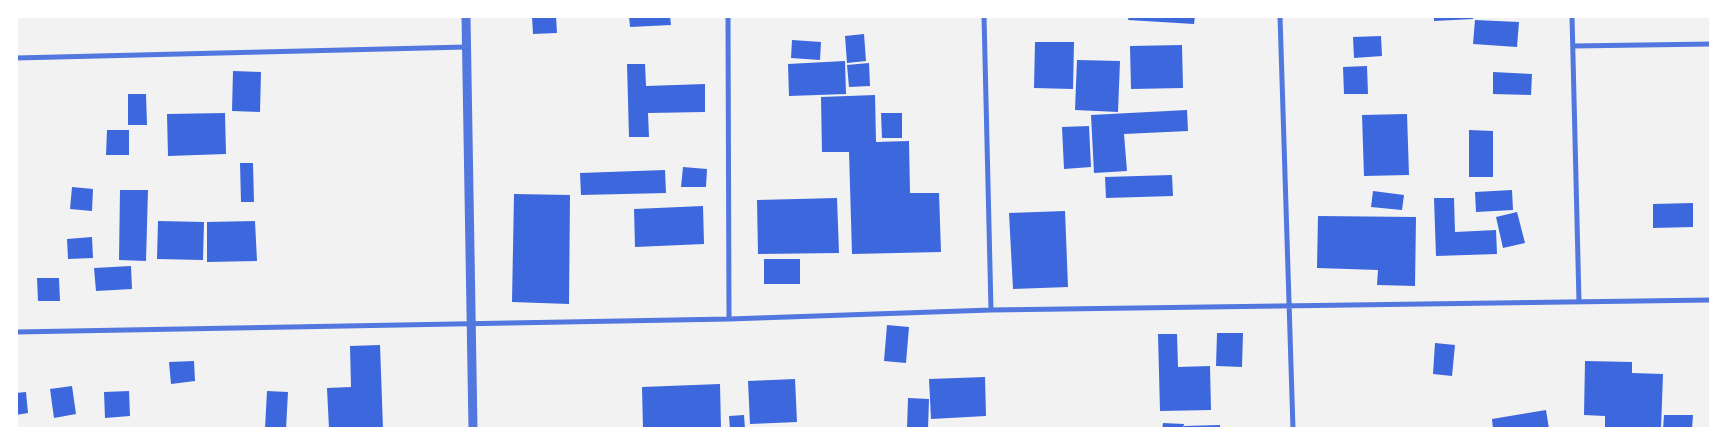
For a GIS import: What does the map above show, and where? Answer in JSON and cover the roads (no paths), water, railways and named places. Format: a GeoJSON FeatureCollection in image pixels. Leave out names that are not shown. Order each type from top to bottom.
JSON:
{"type":"FeatureCollection","features":[{"type":"Feature","properties":{"kind":"street"},"geometry":{"type":"LineString","coordinates":[[466,16],[473,429]]}},
{"type":"Feature","properties":{"kind":"street"},"geometry":{"type":"LineString","coordinates":[[728,16],[729,318]]}},
{"type":"Feature","properties":{"kind":"street"},"geometry":{"type":"LineString","coordinates":[[984,16],[991,310]]}},
{"type":"Feature","properties":{"kind":"street"},"geometry":{"type":"LineString","coordinates":[[1280,16],[1293,429]]}},
{"type":"Feature","properties":{"kind":"street"},"geometry":{"type":"LineString","coordinates":[[1572,16],[1579,302]]}},
{"type":"Feature","properties":{"kind":"street"},"geometry":{"type":"LineString","coordinates":[[1573,46],[1711,44]]}},
{"type":"Feature","properties":{"kind":"street"},"geometry":{"type":"LineString","coordinates":[[16,58],[466,47]]}},
{"type":"Feature","properties":{"kind":"street"},"geometry":{"type":"LineString","coordinates":[[16,332],[470,324],[991,310],[1711,300]]}}]}
